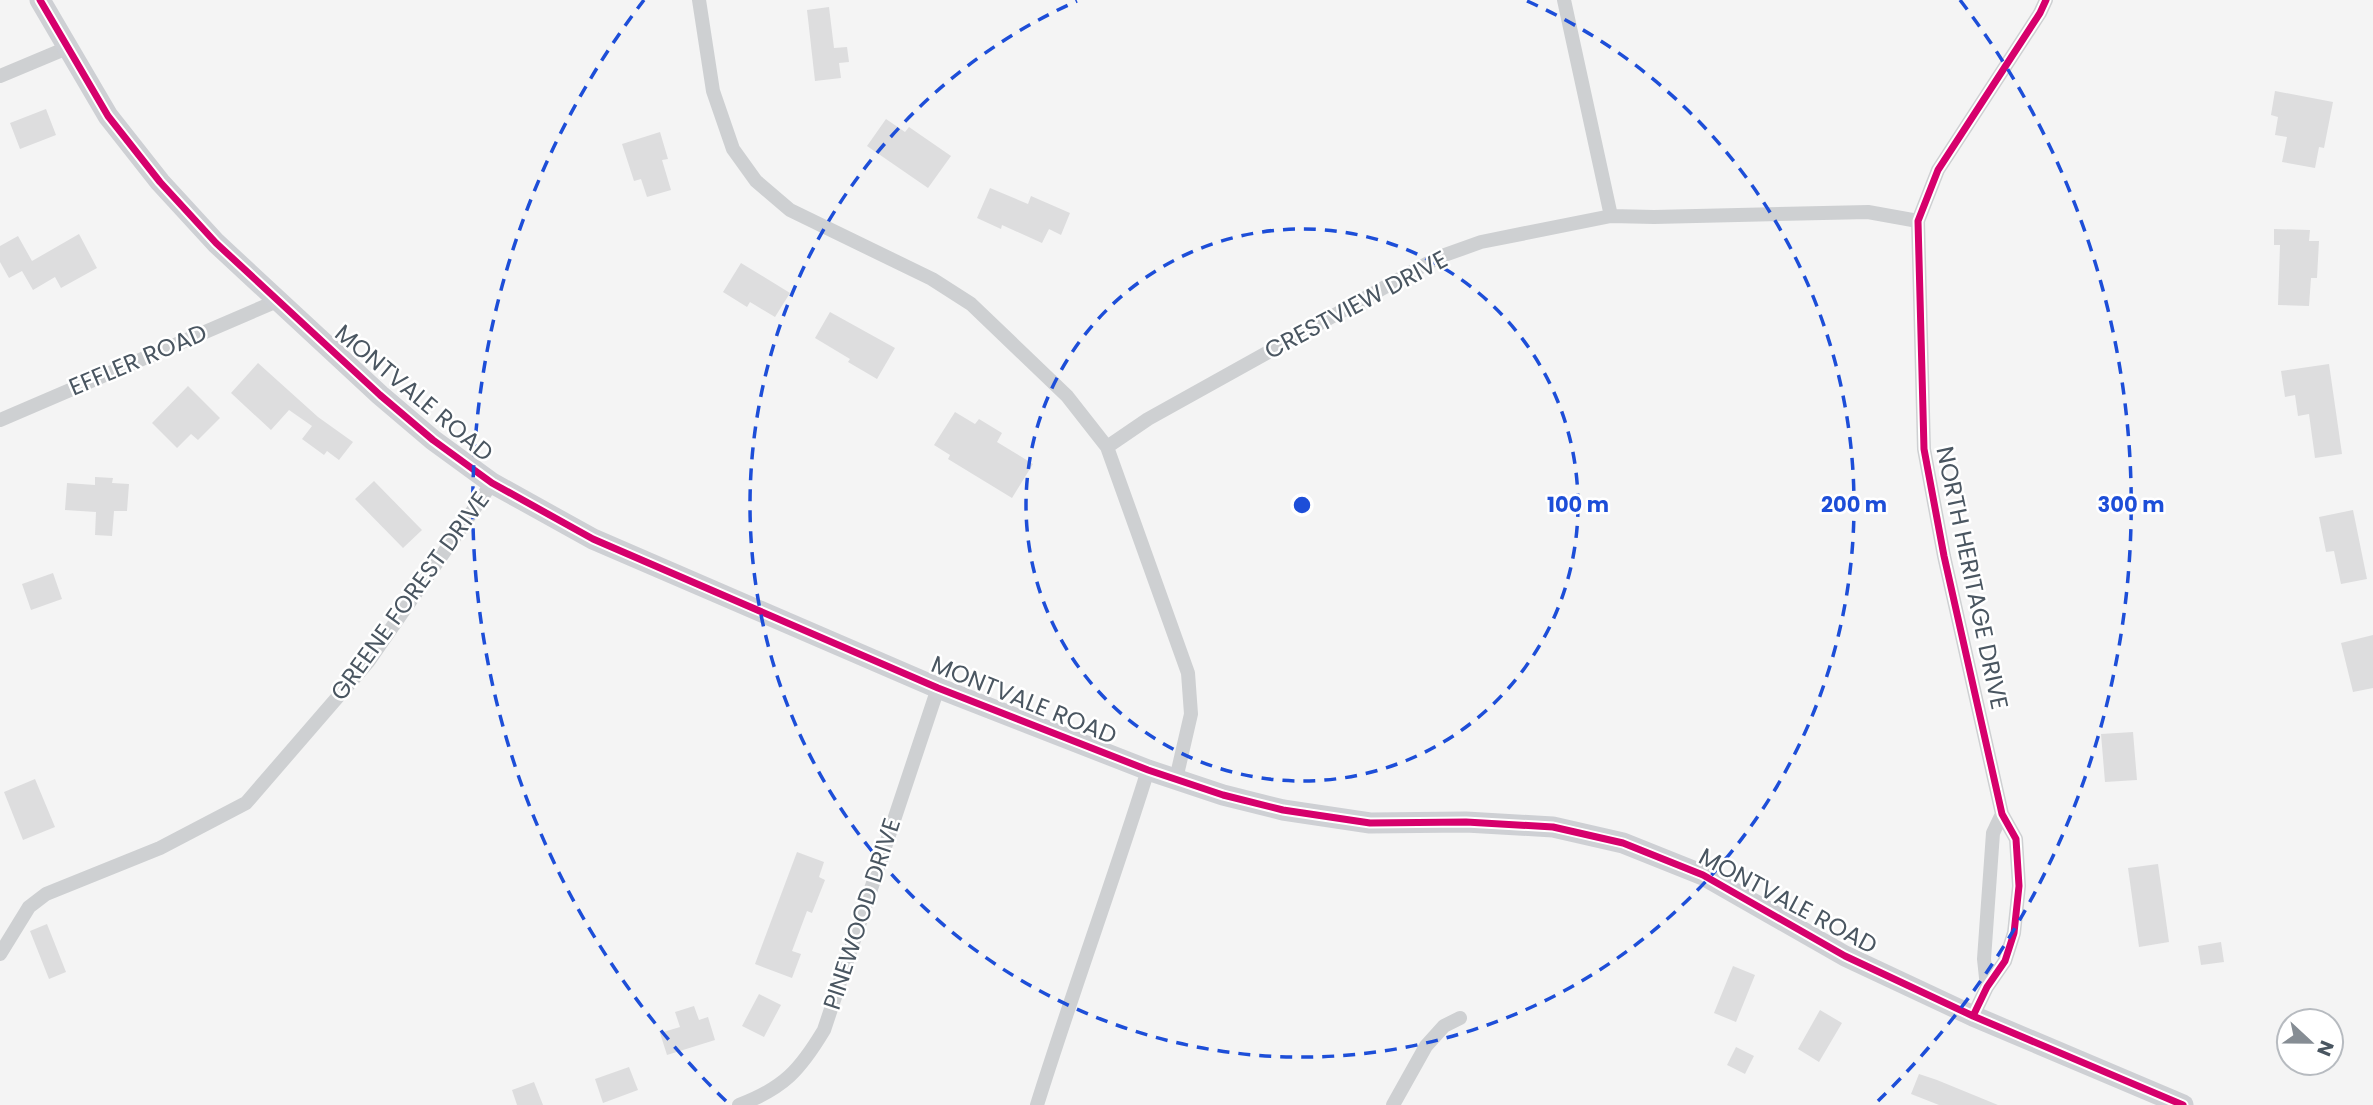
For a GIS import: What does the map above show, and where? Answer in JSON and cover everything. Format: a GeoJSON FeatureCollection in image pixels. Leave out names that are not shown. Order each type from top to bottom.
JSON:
{"type":"FeatureCollection","features":[{"type":"Feature","properties":{"kind":"main road","name":"MONTVALE ROAD"},"geometry":{"type":"LineString","coordinates":[[40,0],[108,116],[160,182],[216,243],[433,440],[492,482],[593,539],[938,688],[1176,779],[1283,810],[1370,823],[1466,822],[1553,827],[1623,843],[1703,875],[1845,956],[1973,1016],[2183,1105]]}},
{"type":"Feature","properties":{"kind":"street"},"geometry":{"type":"LineString","coordinates":[[699,0],[713,91],[733,149],[756,181],[790,210],[932,279],[971,304],[1067,396],[1107,447],[1188,673],[1191,714],[1176,779]]}},
{"type":"Feature","properties":{"kind":"street"},"geometry":{"type":"LineString","coordinates":[[1564,0],[1611,216]]}},
{"type":"Feature","properties":{"kind":"street","name":"NORTH HERITAGE DRIVE"},"geometry":{"type":"LineString","coordinates":[[1973,1016],[1987,987],[2005,961],[2014,933],[2019,886],[2016,839],[2002,814],[1944,556],[1924,449],[1919,221],[1938,170],[1992,91],[2046,0]]}},
{"type":"Feature","properties":{"kind":"street"},"geometry":{"type":"LineString","coordinates":[[0,76],[67,48]]}},
{"type":"Feature","properties":{"kind":"street","name":"CRESTVIEW DRIVE"},"geometry":{"type":"LineString","coordinates":[[1107,447],[1148,419],[1439,257],[1481,242],[1611,216],[1868,212],[1919,221]]}},
{"type":"Feature","properties":{"kind":"street","name":"EFFLER ROAD"},"geometry":{"type":"LineString","coordinates":[[0,420],[277,301]]}},
{"type":"Feature","properties":{"kind":"street","name":"GREENE FOREST DRIVE"},"geometry":{"type":"LineString","coordinates":[[0,954],[29,907],[46,894],[160,848],[246,803],[368,662],[492,482]]}},
{"type":"Feature","properties":{"kind":"street","name":"PINEWOOD DRIVE"},"geometry":{"type":"LineString","coordinates":[[739,1105],[778,1087],[806,1061],[824,1030],[938,688]]}},
{"type":"Feature","properties":{"kind":"street"},"geometry":{"type":"LineString","coordinates":[[1037,1105],[1147,770]]}},
{"type":"Feature","properties":{"kind":"street","name":"NORTH HERITAGE DRIVE"},"geometry":{"type":"LineString","coordinates":[[1987,987],[1984,959],[1993,833],[2002,814]]}},
{"type":"Feature","properties":{"kind":"street"},"geometry":{"type":"LineString","coordinates":[[1393,1105],[1426,1046],[1444,1026],[1460,1018]]}},
{"type":"Feature","properties":{"kind":"building"},"geometry":{"type":"Polygon","coordinates":[[[829,7],[834,48],[847,47],[849,62],[839,63],[841,78],[815,81],[807,10],[829,7]]]}},
{"type":"Feature","properties":{"kind":"building"},"geometry":{"type":"Polygon","coordinates":[[[2275,91],[2333,102],[2324,148],[2319,147],[2315,168],[2282,162],[2287,137],[2275,135],[2278,117],[2271,115],[2275,91]]]}},
{"type":"Feature","properties":{"kind":"building"},"geometry":{"type":"Polygon","coordinates":[[[46,109],[56,135],[20,149],[10,123],[46,109]]]}},
{"type":"Feature","properties":{"kind":"building"},"geometry":{"type":"Polygon","coordinates":[[[886,119],[905,132],[909,127],[951,156],[928,188],[867,146],[886,119]]]}},
{"type":"Feature","properties":{"kind":"building"},"geometry":{"type":"Polygon","coordinates":[[[660,132],[668,159],[662,160],[671,190],[647,197],[641,179],[634,181],[622,144],[660,132]]]}},
{"type":"Feature","properties":{"kind":"building"},"geometry":{"type":"Polygon","coordinates":[[[990,188],[1028,204],[1031,196],[1070,213],[1061,235],[1049,229],[1042,243],[1002,225],[1001,229],[977,218],[990,188]]]}},
{"type":"Feature","properties":{"kind":"building"},"geometry":{"type":"Polygon","coordinates":[[[2274,229],[2310,230],[2309,241],[2319,241],[2317,278],[2311,278],[2309,306],[2278,305],[2280,245],[2274,245],[2274,229]]]}},
{"type":"Feature","properties":{"kind":"building"},"geometry":{"type":"Polygon","coordinates":[[[79,234],[97,268],[61,288],[55,277],[33,290],[22,271],[9,278],[0,262],[0,246],[18,236],[32,261],[79,234]]]}},
{"type":"Feature","properties":{"kind":"building"},"geometry":{"type":"Polygon","coordinates":[[[741,263],[790,293],[775,317],[750,302],[747,307],[723,292],[741,263]]]}},
{"type":"Feature","properties":{"kind":"building"},"geometry":{"type":"Polygon","coordinates":[[[830,312],[895,348],[877,379],[815,338],[830,312]]]}},
{"type":"Feature","properties":{"kind":"building"},"geometry":{"type":"Polygon","coordinates":[[[258,363],[318,417],[353,442],[339,460],[327,451],[324,455],[302,439],[312,426],[289,410],[271,430],[231,393],[258,363]]]}},
{"type":"Feature","properties":{"kind":"building"},"geometry":{"type":"Polygon","coordinates":[[[2329,364],[2342,454],[2315,458],[2309,414],[2298,416],[2295,395],[2285,397],[2281,371],[2329,364]]]}},
{"type":"Feature","properties":{"kind":"building"},"geometry":{"type":"Polygon","coordinates":[[[188,386],[220,418],[198,440],[191,434],[177,448],[152,423],[188,386]]]}},
{"type":"Feature","properties":{"kind":"building"},"geometry":{"type":"Polygon","coordinates":[[[955,412],[975,424],[979,419],[1002,433],[997,442],[1033,464],[1012,498],[948,459],[950,455],[934,445],[955,412]]]}},
{"type":"Feature","properties":{"kind":"building"},"geometry":{"type":"Polygon","coordinates":[[[95,477],[113,478],[112,483],[129,484],[127,511],[114,511],[112,536],[95,535],[96,512],[65,510],[67,483],[95,485],[95,477]]]}},
{"type":"Feature","properties":{"kind":"building"},"geometry":{"type":"Polygon","coordinates":[[[374,481],[422,530],[403,548],[355,499],[374,481]]]}},
{"type":"Feature","properties":{"kind":"building"},"geometry":{"type":"Polygon","coordinates":[[[2353,510],[2367,579],[2341,584],[2334,551],[2326,552],[2319,517],[2353,510]]]}},
{"type":"Feature","properties":{"kind":"building"},"geometry":{"type":"Polygon","coordinates":[[[53,573],[62,599],[31,610],[22,584],[53,573]]]}},
{"type":"Feature","properties":{"kind":"building"},"geometry":{"type":"Polygon","coordinates":[[[2373,635],[2373,688],[2353,692],[2341,643],[2373,635]]]}},
{"type":"Feature","properties":{"kind":"building"},"geometry":{"type":"Polygon","coordinates":[[[2133,732],[2137,780],[2105,782],[2101,734],[2133,732]]]}},
{"type":"Feature","properties":{"kind":"building"},"geometry":{"type":"Polygon","coordinates":[[[35,779],[55,827],[23,840],[4,792],[35,779]]]}},
{"type":"Feature","properties":{"kind":"building"},"geometry":{"type":"Polygon","coordinates":[[[797,852],[824,862],[819,877],[825,880],[812,913],[807,911],[792,951],[801,954],[792,978],[755,964],[797,852]]]}},
{"type":"Feature","properties":{"kind":"building"},"geometry":{"type":"Polygon","coordinates":[[[2158,864],[2169,942],[2139,947],[2128,868],[2158,864]]]}},
{"type":"Feature","properties":{"kind":"building"},"geometry":{"type":"Polygon","coordinates":[[[47,924],[66,972],[49,979],[30,931],[47,924]]]}},
{"type":"Feature","properties":{"kind":"building"},"geometry":{"type":"Polygon","coordinates":[[[2221,942],[2224,962],[2201,965],[2198,946],[2221,942]]]}},
{"type":"Feature","properties":{"kind":"building"},"geometry":{"type":"Polygon","coordinates":[[[1733,966],[1755,975],[1736,1022],[1714,1013],[1733,966]]]}},
{"type":"Feature","properties":{"kind":"building"},"geometry":{"type":"Polygon","coordinates":[[[759,994],[781,1005],[764,1037],[742,1026],[759,994]]]}},
{"type":"Feature","properties":{"kind":"building"},"geometry":{"type":"Polygon","coordinates":[[[694,1006],[699,1020],[708,1017],[715,1040],[667,1055],[660,1033],[680,1027],[675,1012],[694,1006]]]}},
{"type":"Feature","properties":{"kind":"building"},"geometry":{"type":"Polygon","coordinates":[[[1820,1010],[1842,1023],[1819,1062],[1798,1049],[1820,1010]]]}},
{"type":"Feature","properties":{"kind":"building"},"geometry":{"type":"Polygon","coordinates":[[[1736,1047],[1754,1056],[1745,1074],[1727,1065],[1736,1047]]]}},
{"type":"Feature","properties":{"kind":"building"},"geometry":{"type":"Polygon","coordinates":[[[629,1067],[638,1090],[603,1103],[595,1079],[629,1067]]]}},
{"type":"Feature","properties":{"kind":"building"},"geometry":{"type":"Polygon","coordinates":[[[1919,1074],[1998,1105],[1939,1105],[1911,1094],[1919,1074]]]}},
{"type":"Feature","properties":{"kind":"building"},"geometry":{"type":"Polygon","coordinates":[[[534,1082],[543,1105],[517,1105],[512,1090],[534,1082]]]}},
{"type":"Feature","properties":{"kind":"cycle path"},"geometry":{"type":"LineString","coordinates":[[40,0],[108,116],[160,182],[216,243],[380,395],[433,440],[492,483],[593,539],[938,688],[1148,770],[1223,795],[1283,810],[1370,823],[1466,822],[1553,827],[1623,843],[1703,875],[1845,956],[1973,1016],[2183,1105]]}},
{"type":"Feature","properties":{"kind":"cycle path"},"geometry":{"type":"LineString","coordinates":[[1973,1016],[1987,987],[2005,961],[2014,933],[2019,886],[2016,839],[2002,814],[1944,556],[1924,449],[1918,221],[1938,170],[2046,0]]}}]}
